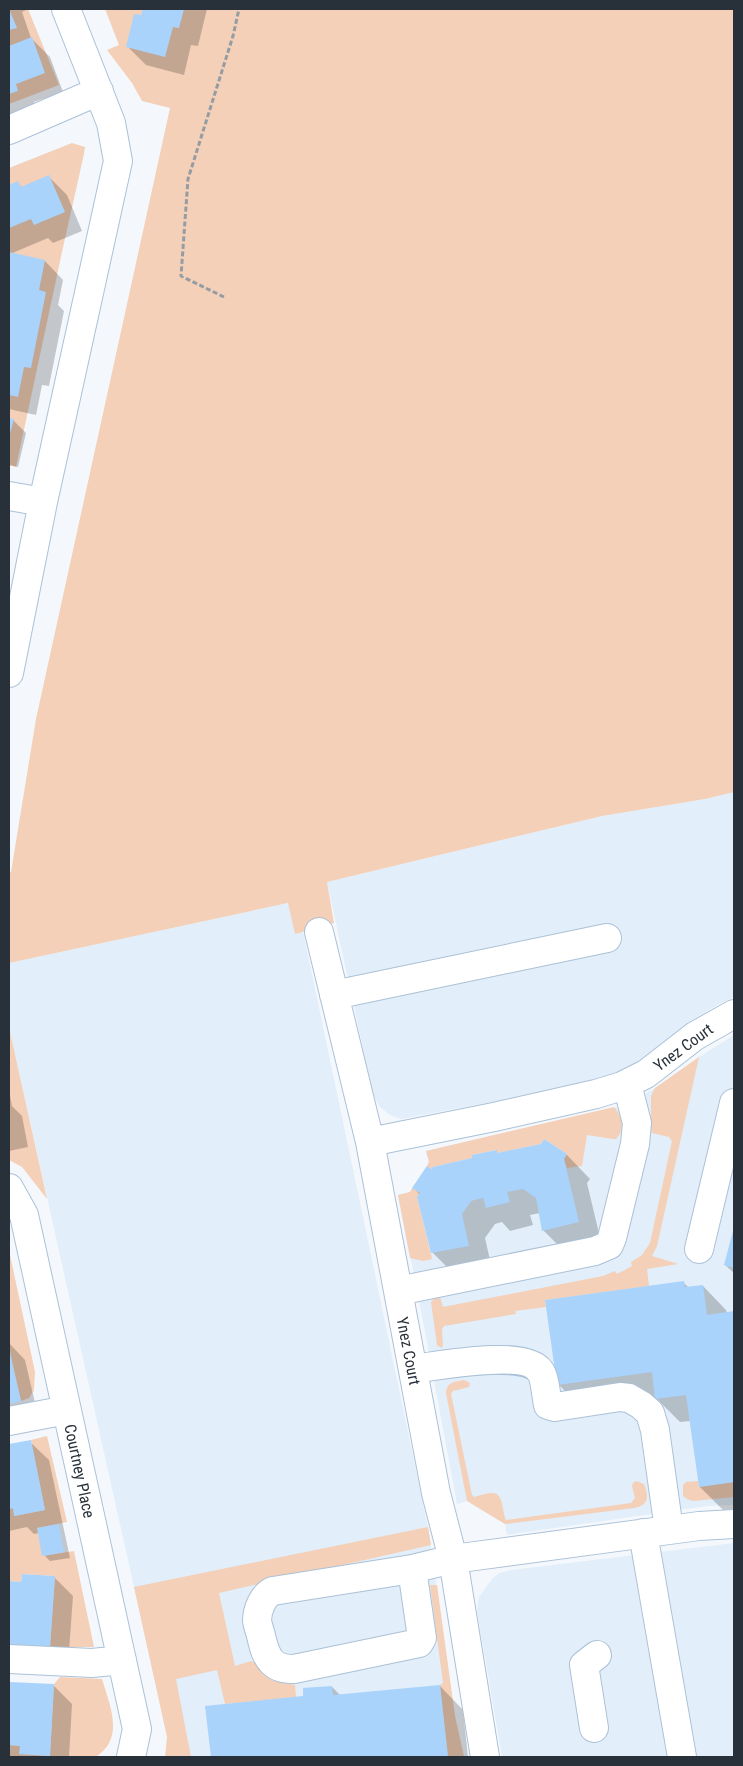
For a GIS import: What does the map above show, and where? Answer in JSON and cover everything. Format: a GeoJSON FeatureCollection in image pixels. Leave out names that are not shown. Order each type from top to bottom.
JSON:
{"type":"FeatureCollection","features":[{"type":"Feature","properties":{"kind":"street"},"geometry":{"type":"LineString","coordinates":[[9,673],[43,502],[118,161],[111,123],[66,9]]}},
{"type":"Feature","properties":{"kind":"street"},"geometry":{"type":"LineString","coordinates":[[9,130],[99,91]]}},
{"type":"Feature","properties":{"kind":"street"},"geometry":{"type":"LineString","coordinates":[[9,496],[43,502]]}},
{"type":"Feature","properties":{"kind":"street","name":"Ynez Court"},"geometry":{"type":"LineString","coordinates":[[319,932],[370,1142],[436,1493],[453,1559],[484,1757]]}},
{"type":"Feature","properties":{"kind":"street"},"geometry":{"type":"LineString","coordinates":[[334,995],[607,938]]}},
{"type":"Feature","properties":{"kind":"street","name":"Ynez Court"},"geometry":{"type":"LineString","coordinates":[[370,1142],[596,1094],[626,1084],[646,1074],[695,1036],[730,1025]]}},
{"type":"Feature","properties":{"kind":"street"},"geometry":{"type":"LineString","coordinates":[[398,1291],[595,1251],[608,1244],[612,1238],[635,1144],[637,1123],[626,1084]]}},
{"type":"Feature","properties":{"kind":"street"},"geometry":{"type":"LineString","coordinates":[[699,1249],[734,1103]]}},
{"type":"Feature","properties":{"kind":"street","name":"Courtney Place"},"geometry":{"type":"LineString","coordinates":[[9,1188],[24,1215],[137,1729],[131,1757]]}},
{"type":"Feature","properties":{"kind":"street"},"geometry":{"type":"LineString","coordinates":[[413,1369],[479,1360],[509,1359],[536,1366],[542,1372],[548,1404],[555,1408],[620,1397],[629,1398],[641,1405],[650,1414],[655,1430],[656,1532],[682,1757]]}},
{"type":"Feature","properties":{"kind":"street"},"geometry":{"type":"LineString","coordinates":[[9,1421],[67,1410]]}},
{"type":"Feature","properties":{"kind":"street"},"geometry":{"type":"LineString","coordinates":[[412,1569],[422,1638],[419,1643],[294,1669],[285,1669],[271,1662],[266,1653],[258,1621],[259,1609],[268,1594],[273,1591],[412,1569],[453,1559],[699,1526],[734,1524]]}},
{"type":"Feature","properties":{"kind":"street"},"geometry":{"type":"LineString","coordinates":[[594,1728],[584,1665],[596,1655]]}},
{"type":"Feature","properties":{"kind":"street"},"geometry":{"type":"LineString","coordinates":[[9,1659],[92,1663],[122,1660]]}},
{"type":"Feature","properties":{"kind":"path"},"geometry":{"type":"LineString","coordinates":[[224,297],[180,276],[188,179],[239,9]]}},
{"type":"Feature","properties":{"kind":"shaded area"},"geometry":{"type":"Polygon","coordinates":[[[9,9],[28,9],[59,85],[9,104],[9,9]]]}},
{"type":"Feature","properties":{"kind":"shaded area"},"geometry":{"type":"Polygon","coordinates":[[[105,9],[734,9],[734,792],[705,799],[602,816],[327,882],[334,923],[295,934],[288,903],[9,963],[9,872],[11,872],[36,719],[170,108],[142,101],[132,83],[107,50],[119,45],[105,9]]]}},
{"type":"Feature","properties":{"kind":"shaded area"},"geometry":{"type":"Polygon","coordinates":[[[72,143],[85,147],[84,154],[16,467],[9,465],[9,168],[72,143]]]}},
{"type":"Feature","properties":{"kind":"shaded area"},"geometry":{"type":"Polygon","coordinates":[[[734,792],[734,997],[691,1021],[646,1058],[622,1071],[544,1092],[401,1119],[390,1115],[380,1107],[373,1095],[327,882],[602,816],[705,799],[734,792]]]}},
{"type":"Feature","properties":{"kind":"shaded area"},"geometry":{"type":"Polygon","coordinates":[[[289,903],[295,934],[303,931],[428,1527],[455,1716],[464,1757],[172,1757],[9,1027],[9,963],[289,903]]]}},
{"type":"Feature","properties":{"kind":"shaded area"},"geometry":{"type":"Polygon","coordinates":[[[9,1027],[47,1199],[22,1167],[9,1160],[9,1027]]]}},
{"type":"Feature","properties":{"kind":"shaded area"},"geometry":{"type":"Polygon","coordinates":[[[734,1035],[734,1505],[707,1506],[507,1535],[505,1524],[467,1501],[457,1504],[398,1195],[410,1192],[429,1162],[426,1151],[617,1107],[643,1095],[668,1080],[699,1057],[734,1035]]]}},
{"type":"Feature","properties":{"kind":"shaded area"},"geometry":{"type":"Polygon","coordinates":[[[699,1057],[657,1246],[652,1256],[678,1264],[647,1269],[649,1286],[545,1300],[546,1307],[515,1311],[516,1314],[444,1326],[442,1329],[443,1346],[441,1348],[437,1345],[431,1302],[435,1298],[440,1297],[443,1307],[603,1276],[615,1271],[617,1274],[632,1266],[631,1262],[642,1255],[650,1243],[672,1141],[669,1137],[652,1133],[651,1096],[655,1088],[699,1057]]]}},
{"type":"Feature","properties":{"kind":"shaded area"},"geometry":{"type":"Polygon","coordinates":[[[614,1107],[622,1123],[619,1135],[616,1139],[613,1139],[587,1135],[582,1166],[567,1168],[564,1159],[567,1154],[544,1139],[541,1144],[497,1153],[496,1150],[472,1155],[472,1158],[431,1169],[427,1166],[429,1162],[426,1151],[614,1107]]]}},
{"type":"Feature","properties":{"kind":"shaded area"},"geometry":{"type":"Polygon","coordinates":[[[412,1188],[420,1193],[417,1197],[432,1259],[423,1261],[410,1258],[398,1195],[410,1192],[412,1188]]]}},
{"type":"Feature","properties":{"kind":"shaded area"},"geometry":{"type":"Polygon","coordinates":[[[9,1250],[35,1372],[34,1390],[29,1398],[21,1401],[9,1347],[9,1250]]]}},
{"type":"Feature","properties":{"kind":"shaded area"},"geometry":{"type":"Polygon","coordinates":[[[464,1380],[470,1383],[469,1387],[453,1391],[451,1394],[472,1495],[474,1497],[490,1493],[497,1494],[502,1502],[506,1520],[631,1503],[635,1498],[632,1486],[636,1481],[644,1484],[647,1493],[645,1503],[634,1508],[505,1524],[467,1501],[446,1393],[450,1384],[464,1380]]]}},
{"type":"Feature","properties":{"kind":"shaded area"},"geometry":{"type":"Polygon","coordinates":[[[47,1436],[67,1522],[37,1528],[43,1556],[74,1551],[94,1647],[50,1647],[55,1576],[22,1574],[21,1582],[9,1581],[9,1509],[13,1508],[15,1516],[45,1510],[31,1440],[47,1436]]]}},
{"type":"Feature","properties":{"kind":"shaded area"},"geometry":{"type":"Polygon","coordinates":[[[698,1481],[699,1487],[734,1482],[734,1497],[693,1501],[683,1496],[683,1485],[686,1482],[698,1481]]]}},
{"type":"Feature","properties":{"kind":"shaded area"},"geometry":{"type":"Polygon","coordinates":[[[428,1527],[431,1545],[219,1593],[235,1666],[251,1661],[257,1664],[267,1677],[274,1681],[295,1685],[296,1697],[225,1704],[217,1670],[176,1679],[191,1757],[165,1757],[167,1737],[134,1587],[428,1527]]]}},
{"type":"Feature","properties":{"kind":"shaded area"},"geometry":{"type":"Polygon","coordinates":[[[734,1543],[734,1757],[502,1757],[477,1611],[479,1597],[492,1579],[499,1573],[511,1570],[734,1543]]]}},
{"type":"Feature","properties":{"kind":"shaded area"},"geometry":{"type":"Polygon","coordinates":[[[430,1585],[437,1585],[455,1716],[464,1757],[448,1757],[440,1685],[443,1683],[430,1585]]]}},
{"type":"Feature","properties":{"kind":"shaded area"},"geometry":{"type":"Polygon","coordinates":[[[60,1677],[102,1679],[113,1721],[113,1731],[105,1749],[96,1757],[9,1757],[9,1745],[20,1746],[20,1754],[50,1756],[54,1684],[60,1677]]]}},
{"type":"Feature","properties":{"kind":"building"},"geometry":{"type":"Polygon","coordinates":[[[9,9],[17,28],[9,30],[9,9]]]}},
{"type":"Feature","properties":{"kind":"building"},"geometry":{"type":"Polygon","coordinates":[[[143,9],[184,9],[179,28],[173,27],[165,57],[126,47],[134,14],[141,15],[143,9]]]}},
{"type":"Feature","properties":{"kind":"building"},"geometry":{"type":"Polygon","coordinates":[[[32,37],[45,73],[16,84],[18,91],[9,94],[9,46],[32,37]]]}},
{"type":"Feature","properties":{"kind":"building"},"geometry":{"type":"Polygon","coordinates":[[[49,175],[65,212],[34,225],[31,219],[9,228],[9,185],[18,181],[21,187],[49,175]]]}},
{"type":"Feature","properties":{"kind":"building"},"geometry":{"type":"Polygon","coordinates":[[[9,252],[45,260],[39,290],[46,292],[31,368],[24,367],[18,397],[9,395],[9,252]]]}},
{"type":"Feature","properties":{"kind":"building"},"geometry":{"type":"Polygon","coordinates":[[[9,418],[14,419],[9,437],[9,418]]]}},
{"type":"Feature","properties":{"kind":"building"},"geometry":{"type":"Polygon","coordinates":[[[544,1139],[567,1154],[564,1159],[579,1222],[542,1231],[536,1198],[523,1189],[507,1192],[510,1202],[486,1208],[483,1198],[471,1201],[462,1214],[469,1246],[431,1253],[417,1197],[420,1193],[412,1188],[427,1166],[431,1169],[472,1158],[472,1155],[497,1150],[497,1153],[541,1144],[544,1139]]]}},
{"type":"Feature","properties":{"kind":"building"},"geometry":{"type":"Polygon","coordinates":[[[734,1227],[734,1268],[724,1265],[734,1227]]]}},
{"type":"Feature","properties":{"kind":"building"},"geometry":{"type":"Polygon","coordinates":[[[684,1281],[685,1287],[703,1285],[707,1315],[734,1311],[734,1482],[699,1487],[686,1395],[655,1399],[652,1372],[557,1385],[545,1300],[684,1281]]]}},
{"type":"Feature","properties":{"kind":"building"},"geometry":{"type":"Polygon","coordinates":[[[9,1350],[21,1401],[9,1404],[9,1350]]]}},
{"type":"Feature","properties":{"kind":"building"},"geometry":{"type":"Polygon","coordinates":[[[31,1440],[45,1510],[14,1516],[13,1508],[9,1509],[9,1444],[31,1440]]]}},
{"type":"Feature","properties":{"kind":"building"},"geometry":{"type":"Polygon","coordinates":[[[59,1524],[64,1552],[42,1556],[37,1528],[59,1524]]]}},
{"type":"Feature","properties":{"kind":"building"},"geometry":{"type":"Polygon","coordinates":[[[22,1574],[55,1576],[50,1647],[9,1644],[9,1581],[21,1582],[22,1574]]]}},
{"type":"Feature","properties":{"kind":"building"},"geometry":{"type":"Polygon","coordinates":[[[9,1682],[54,1684],[50,1756],[19,1754],[20,1746],[9,1745],[9,1682]]]}},
{"type":"Feature","properties":{"kind":"building"},"geometry":{"type":"Polygon","coordinates":[[[440,1685],[448,1757],[211,1757],[205,1706],[303,1696],[303,1688],[332,1686],[333,1695],[440,1685]]]}}]}
